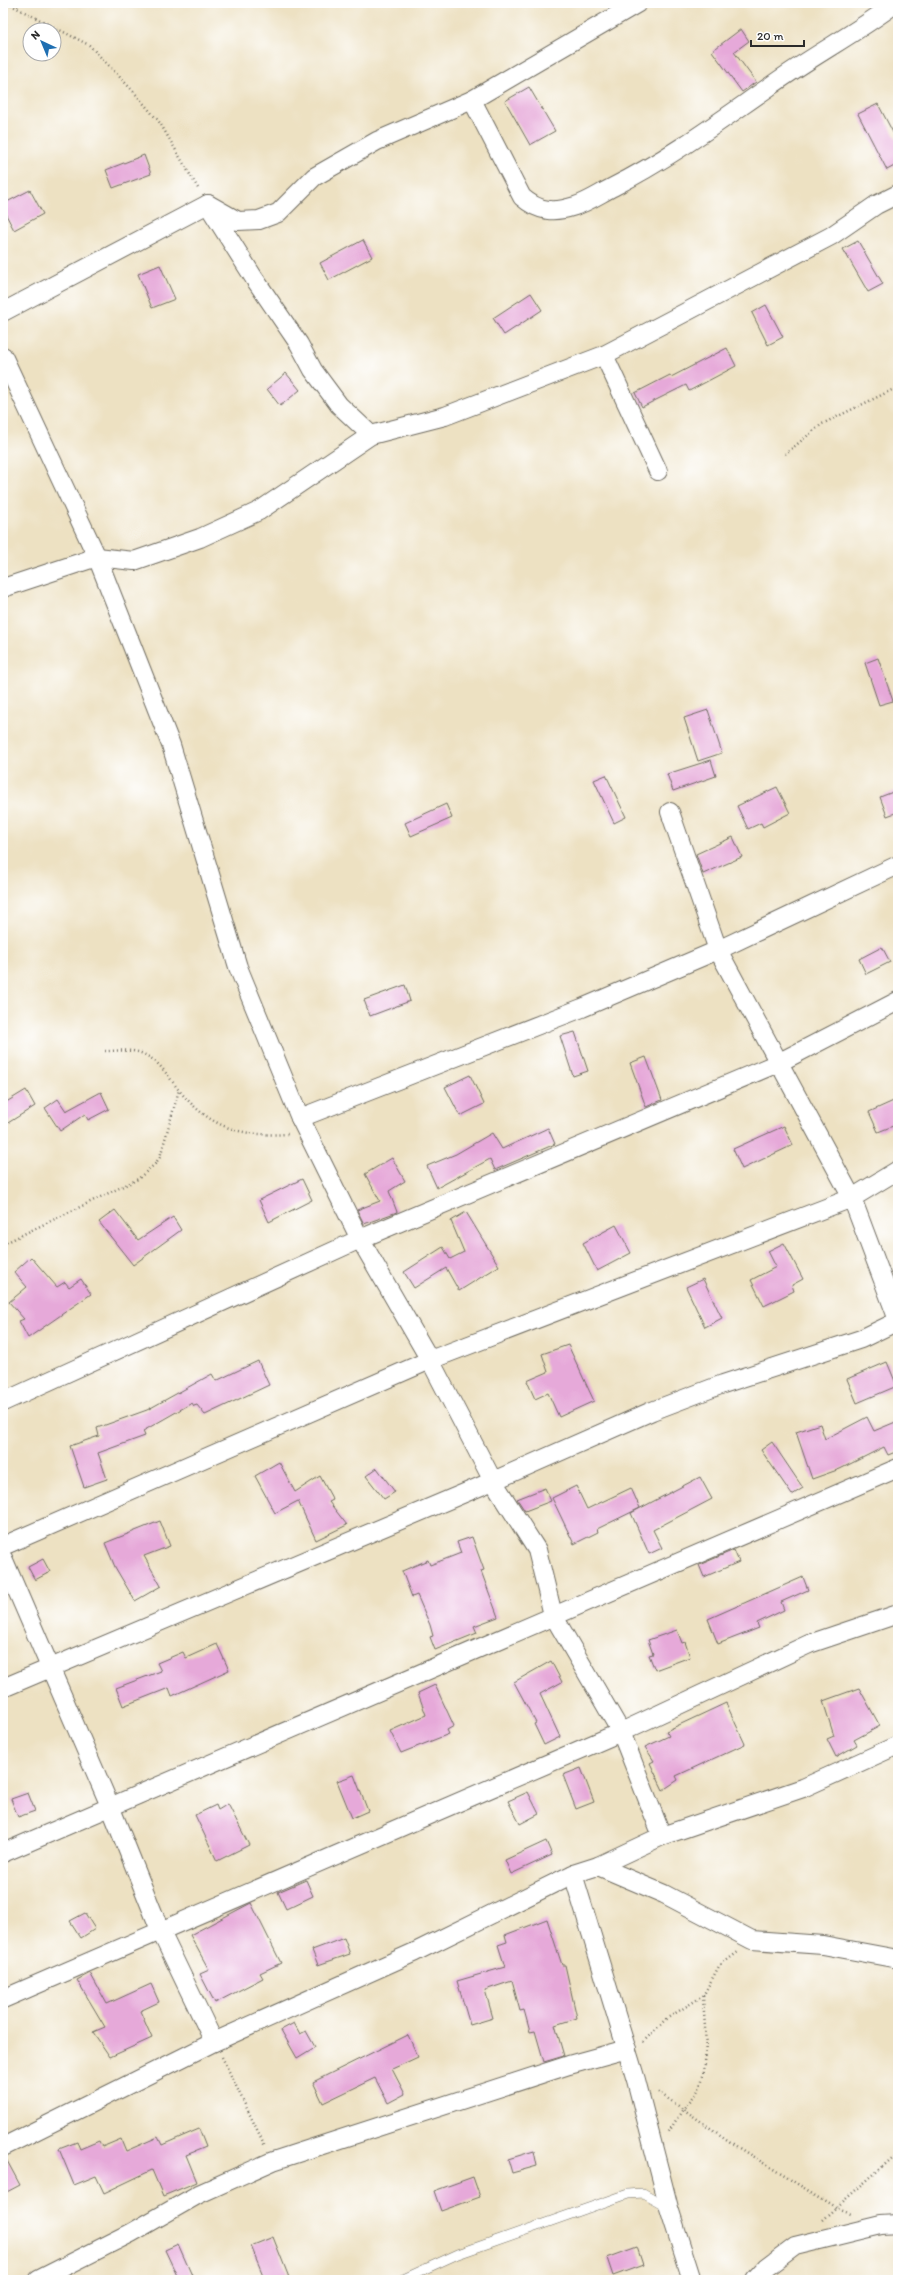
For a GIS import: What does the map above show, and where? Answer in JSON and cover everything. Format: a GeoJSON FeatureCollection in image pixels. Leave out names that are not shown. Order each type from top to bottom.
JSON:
{"type":"FeatureCollection","features":[{"type":"Feature","properties":{"kind":"street"},"geometry":{"type":"LineString","coordinates":[[208,204],[238,221],[259,220],[278,213],[314,177],[376,141],[472,100],[638,3]]}},
{"type":"Feature","properties":{"kind":"street"},"geometry":{"type":"LineString","coordinates":[[472,100],[522,197],[531,206],[544,211],[575,206],[648,169],[700,136],[770,86],[867,24],[896,3]]}},
{"type":"Feature","properties":{"kind":"street"},"geometry":{"type":"LineString","coordinates":[[3,588],[97,557],[134,562],[200,538],[259,511],[371,435],[445,416],[604,355],[831,236],[876,205],[898,194]]}},
{"type":"Feature","properties":{"kind":"street"},"geometry":{"type":"LineString","coordinates":[[3,312],[208,204]]}},
{"type":"Feature","properties":{"kind":"street"},"geometry":{"type":"LineString","coordinates":[[208,204],[254,278],[299,344],[313,370],[339,405],[371,435]]}},
{"type":"Feature","properties":{"kind":"street"},"geometry":{"type":"LineString","coordinates":[[604,355],[658,471]]}},
{"type":"Feature","properties":{"kind":"street"},"geometry":{"type":"LineString","coordinates":[[3,356],[97,557],[171,745],[238,968],[304,1125],[360,1239],[430,1360],[493,1481],[537,1550],[553,1615],[621,1732],[662,1836]]}},
{"type":"Feature","properties":{"kind":"street"},"geometry":{"type":"LineString","coordinates":[[3,1688],[493,1481],[652,1411],[722,1384],[862,1338],[898,1320],[852,1198],[718,950],[670,812]]}},
{"type":"Feature","properties":{"kind":"street"},"geometry":{"type":"LineString","coordinates":[[304,1125],[718,950],[898,866]]}},
{"type":"Feature","properties":{"kind":"street"},"geometry":{"type":"LineString","coordinates":[[3,1402],[360,1239],[778,1063],[898,1001]]}},
{"type":"Feature","properties":{"kind":"street"},"geometry":{"type":"LineString","coordinates":[[3,1546],[430,1360],[852,1198],[898,1170]]}},
{"type":"Feature","properties":{"kind":"street"},"geometry":{"type":"LineString","coordinates":[[3,1853],[553,1615],[898,1468]]}},
{"type":"Feature","properties":{"kind":"street"},"geometry":{"type":"LineString","coordinates":[[3,1558],[110,1806],[160,1930],[214,2042]]}},
{"type":"Feature","properties":{"kind":"street"},"geometry":{"type":"LineString","coordinates":[[3,1999],[621,1732],[809,1644],[898,1614]]}},
{"type":"Feature","properties":{"kind":"street"},"geometry":{"type":"LineString","coordinates":[[3,2147],[214,2042],[415,1952],[573,1874],[598,1866],[662,1836],[803,1788],[898,1745]]}},
{"type":"Feature","properties":{"kind":"street"},"geometry":{"type":"LineString","coordinates":[[598,1866],[664,1894],[752,1940],[823,1944],[898,1959]]}},
{"type":"Feature","properties":{"kind":"street"},"geometry":{"type":"LineString","coordinates":[[573,1874],[656,2152],[669,2208],[692,2280]]}},
{"type":"Feature","properties":{"kind":"street"},"geometry":{"type":"LineString","coordinates":[[38,2280],[131,2233],[199,2194],[273,2161],[569,2065],[626,2049]]}},
{"type":"Feature","properties":{"kind":"street"},"geometry":{"type":"LineString","coordinates":[[755,2280],[767,2267],[796,2246],[882,2225],[898,2224]]}},
{"type":"Feature","properties":{"kind":"lane"},"geometry":{"type":"LineString","coordinates":[[400,2280],[458,2254],[628,2194],[643,2193],[669,2208]]}},
{"type":"Feature","properties":{"kind":"path"},"geometry":{"type":"LineString","coordinates":[[7,3],[16,6],[89,45],[129,86],[160,123],[208,204]]}},
{"type":"Feature","properties":{"kind":"path"},"geometry":{"type":"LineString","coordinates":[[16,6],[22,3]]}},
{"type":"Feature","properties":{"kind":"path"},"geometry":{"type":"LineString","coordinates":[[784,454],[822,424],[898,387]]}},
{"type":"Feature","properties":{"kind":"path"},"geometry":{"type":"LineString","coordinates":[[104,1051],[140,1052],[162,1067],[179,1090],[212,1121],[244,1134],[269,1135],[304,1125]]}},
{"type":"Feature","properties":{"kind":"path"},"geometry":{"type":"LineString","coordinates":[[3,1244],[118,1189],[144,1174],[160,1157],[179,1090]]}},
{"type":"Feature","properties":{"kind":"path"},"geometry":{"type":"LineString","coordinates":[[626,2049],[640,2044],[666,2019],[703,1996],[719,1966],[752,1940]]}},
{"type":"Feature","properties":{"kind":"path"},"geometry":{"type":"LineString","coordinates":[[703,1996],[705,2045],[704,2075],[697,2092],[683,2109],[738,2148],[835,2207],[855,2215]]}},
{"type":"Feature","properties":{"kind":"path"},"geometry":{"type":"LineString","coordinates":[[214,2042],[273,2161]]}},
{"type":"Feature","properties":{"kind":"path"},"geometry":{"type":"LineString","coordinates":[[818,2224],[835,2207],[898,2153]]}},
{"type":"Feature","properties":{"kind":"building"},"geometry":{"type":"Polygon","coordinates":[[[741,29],[749,41],[734,52],[756,82],[742,92],[712,51],[741,29]]]}},
{"type":"Feature","properties":{"kind":"building"},"geometry":{"type":"Polygon","coordinates":[[[529,87],[555,131],[530,145],[505,101],[529,87]]]}},
{"type":"Feature","properties":{"kind":"building"},"geometry":{"type":"Polygon","coordinates":[[[878,104],[898,142],[898,164],[887,170],[858,114],[878,104]]]}},
{"type":"Feature","properties":{"kind":"building"},"geometry":{"type":"Polygon","coordinates":[[[144,155],[151,174],[113,188],[106,170],[144,155]]]}},
{"type":"Feature","properties":{"kind":"building"},"geometry":{"type":"Polygon","coordinates":[[[30,190],[43,214],[14,230],[3,209],[3,204],[30,190]]]}},
{"type":"Feature","properties":{"kind":"building"},"geometry":{"type":"Polygon","coordinates":[[[363,240],[372,257],[329,280],[320,263],[363,240]]]}},
{"type":"Feature","properties":{"kind":"building"},"geometry":{"type":"Polygon","coordinates":[[[858,241],[883,284],[868,292],[843,249],[858,241]]]}},
{"type":"Feature","properties":{"kind":"building"},"geometry":{"type":"Polygon","coordinates":[[[160,265],[175,299],[152,308],[138,274],[160,265]]]}},
{"type":"Feature","properties":{"kind":"building"},"geometry":{"type":"Polygon","coordinates":[[[531,293],[542,310],[504,335],[493,318],[531,293]]]}},
{"type":"Feature","properties":{"kind":"building"},"geometry":{"type":"Polygon","coordinates":[[[766,305],[783,337],[768,345],[752,313],[766,305]]]}},
{"type":"Feature","properties":{"kind":"building"},"geometry":{"type":"Polygon","coordinates":[[[727,348],[736,366],[689,391],[686,385],[642,407],[635,393],[670,375],[671,377],[727,348]]]}},
{"type":"Feature","properties":{"kind":"building"},"geometry":{"type":"Polygon","coordinates":[[[286,373],[300,390],[280,406],[267,389],[286,373]]]}},
{"type":"Feature","properties":{"kind":"building"},"geometry":{"type":"Polygon","coordinates":[[[878,658],[893,701],[879,705],[865,663],[878,658]]]}},
{"type":"Feature","properties":{"kind":"building"},"geometry":{"type":"Polygon","coordinates":[[[708,710],[722,753],[698,761],[684,718],[708,710]]]}},
{"type":"Feature","properties":{"kind":"building"},"geometry":{"type":"Polygon","coordinates":[[[711,760],[716,776],[673,791],[667,774],[711,760]]]}},
{"type":"Feature","properties":{"kind":"building"},"geometry":{"type":"Polygon","coordinates":[[[606,775],[626,817],[614,823],[594,780],[606,775]]]}},
{"type":"Feature","properties":{"kind":"building"},"geometry":{"type":"Polygon","coordinates":[[[777,787],[790,813],[763,827],[761,823],[748,829],[737,806],[777,787]]]}},
{"type":"Feature","properties":{"kind":"building"},"geometry":{"type":"Polygon","coordinates":[[[898,790],[898,812],[887,816],[880,797],[898,790]]]}},
{"type":"Feature","properties":{"kind":"building"},"geometry":{"type":"Polygon","coordinates":[[[446,804],[452,818],[411,836],[405,823],[446,804]]]}},
{"type":"Feature","properties":{"kind":"building"},"geometry":{"type":"Polygon","coordinates":[[[733,837],[742,857],[703,874],[696,854],[733,837]]]}},
{"type":"Feature","properties":{"kind":"building"},"geometry":{"type":"Polygon","coordinates":[[[882,947],[890,962],[866,974],[859,959],[882,947]]]}},
{"type":"Feature","properties":{"kind":"building"},"geometry":{"type":"Polygon","coordinates":[[[405,985],[410,1001],[370,1016],[364,1000],[405,985]]]}},
{"type":"Feature","properties":{"kind":"building"},"geometry":{"type":"Polygon","coordinates":[[[575,1032],[588,1071],[573,1076],[560,1036],[575,1032]]]}},
{"type":"Feature","properties":{"kind":"building"},"geometry":{"type":"Polygon","coordinates":[[[646,1057],[662,1100],[646,1107],[630,1063],[646,1057]]]}},
{"type":"Feature","properties":{"kind":"building"},"geometry":{"type":"Polygon","coordinates":[[[470,1075],[484,1104],[460,1116],[445,1087],[470,1075]]]}},
{"type":"Feature","properties":{"kind":"building"},"geometry":{"type":"Polygon","coordinates":[[[26,1090],[35,1106],[3,1126],[3,1104],[26,1090]]]}},
{"type":"Feature","properties":{"kind":"building"},"geometry":{"type":"Polygon","coordinates":[[[101,1092],[109,1109],[88,1120],[85,1114],[60,1131],[45,1108],[58,1099],[66,1111],[101,1092]]]}},
{"type":"Feature","properties":{"kind":"building"},"geometry":{"type":"Polygon","coordinates":[[[898,1099],[898,1124],[878,1132],[869,1112],[898,1099]]]}},
{"type":"Feature","properties":{"kind":"building"},"geometry":{"type":"Polygon","coordinates":[[[784,1126],[793,1145],[742,1169],[733,1149],[784,1126]]]}},
{"type":"Feature","properties":{"kind":"building"},"geometry":{"type":"Polygon","coordinates":[[[548,1128],[555,1144],[495,1170],[490,1159],[437,1188],[427,1166],[456,1154],[492,1133],[502,1149],[548,1128]]]}},
{"type":"Feature","properties":{"kind":"building"},"geometry":{"type":"Polygon","coordinates":[[[392,1158],[405,1181],[389,1191],[397,1212],[364,1224],[357,1210],[380,1201],[365,1174],[392,1158]]]}},
{"type":"Feature","properties":{"kind":"building"},"geometry":{"type":"Polygon","coordinates":[[[302,1179],[312,1200],[269,1222],[259,1200],[302,1179]]]}},
{"type":"Feature","properties":{"kind":"building"},"geometry":{"type":"Polygon","coordinates":[[[115,1210],[138,1240],[173,1217],[181,1230],[133,1265],[99,1222],[115,1210]]]}},
{"type":"Feature","properties":{"kind":"building"},"geometry":{"type":"Polygon","coordinates":[[[466,1212],[499,1266],[459,1291],[446,1268],[414,1288],[404,1272],[443,1247],[450,1259],[464,1252],[451,1221],[466,1212]]]}},
{"type":"Feature","properties":{"kind":"building"},"geometry":{"type":"Polygon","coordinates":[[[616,1225],[631,1253],[597,1271],[583,1243],[616,1225]]]}},
{"type":"Feature","properties":{"kind":"building"},"geometry":{"type":"Polygon","coordinates":[[[784,1243],[803,1279],[792,1285],[794,1291],[764,1306],[751,1280],[776,1267],[768,1251],[784,1243]]]}},
{"type":"Feature","properties":{"kind":"building"},"geometry":{"type":"Polygon","coordinates":[[[31,1257],[57,1287],[65,1282],[69,1287],[81,1279],[91,1294],[28,1338],[19,1321],[24,1319],[9,1302],[27,1287],[14,1272],[31,1257]]]}},
{"type":"Feature","properties":{"kind":"building"},"geometry":{"type":"Polygon","coordinates":[[[703,1279],[722,1318],[705,1327],[686,1287],[703,1279]]]}},
{"type":"Feature","properties":{"kind":"building"},"geometry":{"type":"Polygon","coordinates":[[[568,1345],[594,1401],[559,1417],[548,1393],[535,1399],[527,1381],[548,1372],[542,1354],[568,1345]]]}},
{"type":"Feature","properties":{"kind":"building"},"geometry":{"type":"Polygon","coordinates":[[[258,1361],[269,1385],[205,1415],[197,1405],[194,1406],[192,1403],[143,1431],[145,1436],[98,1453],[107,1479],[84,1487],[70,1446],[99,1436],[97,1428],[147,1410],[212,1374],[216,1381],[258,1361]]]}},
{"type":"Feature","properties":{"kind":"building"},"geometry":{"type":"Polygon","coordinates":[[[887,1362],[897,1386],[857,1403],[847,1379],[887,1362]]]}},
{"type":"Feature","properties":{"kind":"building"},"geometry":{"type":"Polygon","coordinates":[[[867,1417],[874,1431],[898,1421],[898,1451],[888,1455],[884,1447],[840,1469],[812,1479],[796,1432],[820,1424],[825,1439],[867,1417]]]}},
{"type":"Feature","properties":{"kind":"building"},"geometry":{"type":"Polygon","coordinates":[[[772,1442],[803,1488],[792,1495],[761,1450],[772,1442]]]}},
{"type":"Feature","properties":{"kind":"building"},"geometry":{"type":"Polygon","coordinates":[[[279,1462],[295,1492],[320,1476],[333,1500],[329,1502],[347,1525],[316,1540],[298,1501],[275,1513],[255,1476],[279,1462]]]}},
{"type":"Feature","properties":{"kind":"building"},"geometry":{"type":"Polygon","coordinates":[[[377,1468],[395,1492],[384,1499],[366,1476],[377,1468]]]}},
{"type":"Feature","properties":{"kind":"building"},"geometry":{"type":"Polygon","coordinates":[[[700,1477],[712,1499],[653,1530],[662,1548],[649,1554],[631,1513],[700,1477]]]}},
{"type":"Feature","properties":{"kind":"building"},"geometry":{"type":"Polygon","coordinates":[[[576,1486],[587,1509],[631,1488],[640,1508],[597,1529],[598,1532],[574,1544],[552,1498],[576,1486]]]}},
{"type":"Feature","properties":{"kind":"building"},"geometry":{"type":"Polygon","coordinates":[[[545,1488],[551,1501],[525,1511],[517,1499],[545,1488]]]}},
{"type":"Feature","properties":{"kind":"building"},"geometry":{"type":"Polygon","coordinates":[[[160,1521],[170,1546],[144,1556],[161,1586],[135,1601],[115,1567],[105,1543],[160,1521]]]}},
{"type":"Feature","properties":{"kind":"building"},"geometry":{"type":"Polygon","coordinates":[[[472,1537],[484,1570],[481,1571],[498,1617],[474,1626],[477,1633],[435,1650],[430,1637],[433,1636],[430,1625],[417,1595],[412,1597],[402,1571],[428,1560],[430,1565],[461,1553],[457,1542],[472,1537]]]}},
{"type":"Feature","properties":{"kind":"building"},"geometry":{"type":"Polygon","coordinates":[[[734,1550],[739,1562],[704,1577],[699,1565],[734,1550]]]}},
{"type":"Feature","properties":{"kind":"building"},"geometry":{"type":"Polygon","coordinates":[[[43,1559],[50,1572],[35,1580],[28,1567],[43,1559]]]}},
{"type":"Feature","properties":{"kind":"building"},"geometry":{"type":"Polygon","coordinates":[[[803,1577],[808,1590],[781,1602],[784,1610],[757,1623],[759,1628],[718,1644],[708,1619],[803,1577]]]}},
{"type":"Feature","properties":{"kind":"building"},"geometry":{"type":"Polygon","coordinates":[[[677,1630],[682,1643],[685,1642],[690,1657],[655,1670],[649,1655],[653,1654],[648,1640],[677,1630]]]}},
{"type":"Feature","properties":{"kind":"building"},"geometry":{"type":"Polygon","coordinates":[[[217,1644],[229,1670],[172,1696],[169,1688],[123,1706],[116,1688],[161,1671],[157,1663],[183,1652],[186,1658],[217,1644]]]}},
{"type":"Feature","properties":{"kind":"building"},"geometry":{"type":"Polygon","coordinates":[[[551,1661],[562,1682],[540,1694],[560,1737],[544,1745],[534,1724],[536,1723],[514,1682],[551,1661]]]}},
{"type":"Feature","properties":{"kind":"building"},"geometry":{"type":"Polygon","coordinates":[[[435,1685],[454,1726],[447,1730],[449,1734],[401,1753],[390,1731],[426,1715],[418,1693],[435,1685]]]}},
{"type":"Feature","properties":{"kind":"building"},"geometry":{"type":"Polygon","coordinates":[[[859,1688],[880,1726],[854,1740],[857,1745],[836,1757],[827,1739],[834,1736],[823,1701],[859,1688]]]}},
{"type":"Feature","properties":{"kind":"building"},"geometry":{"type":"Polygon","coordinates":[[[726,1703],[745,1744],[676,1776],[678,1780],[663,1790],[650,1763],[654,1761],[645,1747],[669,1736],[666,1731],[726,1703]]]}},
{"type":"Feature","properties":{"kind":"building"},"geometry":{"type":"Polygon","coordinates":[[[581,1768],[594,1802],[576,1809],[563,1775],[581,1768]]]}},
{"type":"Feature","properties":{"kind":"building"},"geometry":{"type":"Polygon","coordinates":[[[354,1775],[368,1811],[352,1818],[337,1781],[354,1775]]]}},
{"type":"Feature","properties":{"kind":"building"},"geometry":{"type":"Polygon","coordinates":[[[528,1792],[539,1814],[520,1824],[508,1801],[528,1792]]]}},
{"type":"Feature","properties":{"kind":"building"},"geometry":{"type":"Polygon","coordinates":[[[28,1793],[35,1811],[18,1817],[11,1799],[28,1793]]]}},
{"type":"Feature","properties":{"kind":"building"},"geometry":{"type":"Polygon","coordinates":[[[228,1804],[249,1845],[217,1861],[195,1815],[216,1805],[218,1810],[228,1804]]]}},
{"type":"Feature","properties":{"kind":"building"},"geometry":{"type":"Polygon","coordinates":[[[546,1841],[552,1855],[511,1874],[505,1860],[546,1841]]]}},
{"type":"Feature","properties":{"kind":"building"},"geometry":{"type":"Polygon","coordinates":[[[306,1880],[313,1896],[286,1909],[278,1892],[306,1880]]]}},
{"type":"Feature","properties":{"kind":"building"},"geometry":{"type":"Polygon","coordinates":[[[251,1903],[281,1963],[260,1973],[263,1978],[215,2003],[200,1974],[209,1970],[190,1935],[251,1903]]]}},
{"type":"Feature","properties":{"kind":"building"},"geometry":{"type":"Polygon","coordinates":[[[85,1913],[95,1929],[81,1938],[70,1921],[85,1913]]]}},
{"type":"Feature","properties":{"kind":"building"},"geometry":{"type":"Polygon","coordinates":[[[547,1919],[562,1965],[565,1965],[577,2018],[555,2025],[564,2056],[544,2062],[535,2031],[530,2032],[524,2010],[520,2011],[512,1981],[485,1990],[493,2018],[470,2025],[457,1981],[505,1967],[498,1945],[507,1942],[505,1935],[547,1919]]]}},
{"type":"Feature","properties":{"kind":"building"},"geometry":{"type":"Polygon","coordinates":[[[344,1938],[350,1954],[318,1965],[312,1950],[344,1938]]]}},
{"type":"Feature","properties":{"kind":"building"},"geometry":{"type":"Polygon","coordinates":[[[90,1973],[107,2004],[151,1984],[159,2002],[140,2011],[152,2038],[110,2057],[93,2032],[105,2027],[77,1980],[90,1973]]]}},
{"type":"Feature","properties":{"kind":"building"},"geometry":{"type":"Polygon","coordinates":[[[294,2023],[300,2034],[306,2031],[315,2047],[297,2058],[281,2030],[294,2023]]]}},
{"type":"Feature","properties":{"kind":"building"},"geometry":{"type":"Polygon","coordinates":[[[408,2035],[418,2057],[392,2069],[405,2094],[388,2103],[375,2078],[323,2103],[313,2082],[408,2035]]]}},
{"type":"Feature","properties":{"kind":"building"},"geometry":{"type":"Polygon","coordinates":[[[199,2129],[206,2147],[186,2155],[197,2182],[163,2196],[152,2170],[104,2193],[96,2176],[74,2185],[59,2149],[77,2142],[80,2149],[99,2141],[102,2147],[121,2139],[126,2151],[158,2137],[162,2145],[199,2129]]]}},
{"type":"Feature","properties":{"kind":"building"},"geometry":{"type":"Polygon","coordinates":[[[534,2151],[537,2166],[512,2173],[508,2159],[534,2151]]]}},
{"type":"Feature","properties":{"kind":"building"},"geometry":{"type":"Polygon","coordinates":[[[3,2157],[5,2157],[20,2185],[3,2194],[3,2157]]]}},
{"type":"Feature","properties":{"kind":"building"},"geometry":{"type":"Polygon","coordinates":[[[473,2177],[480,2197],[441,2211],[434,2191],[473,2177]]]}},
{"type":"Feature","properties":{"kind":"building"},"geometry":{"type":"Polygon","coordinates":[[[273,2237],[290,2280],[265,2280],[251,2246],[273,2237]]]}},
{"type":"Feature","properties":{"kind":"building"},"geometry":{"type":"Polygon","coordinates":[[[178,2244],[194,2280],[179,2280],[165,2250],[178,2244]]]}},
{"type":"Feature","properties":{"kind":"building"},"geometry":{"type":"Polygon","coordinates":[[[637,2247],[643,2265],[613,2276],[607,2258],[637,2247]]]}}]}
